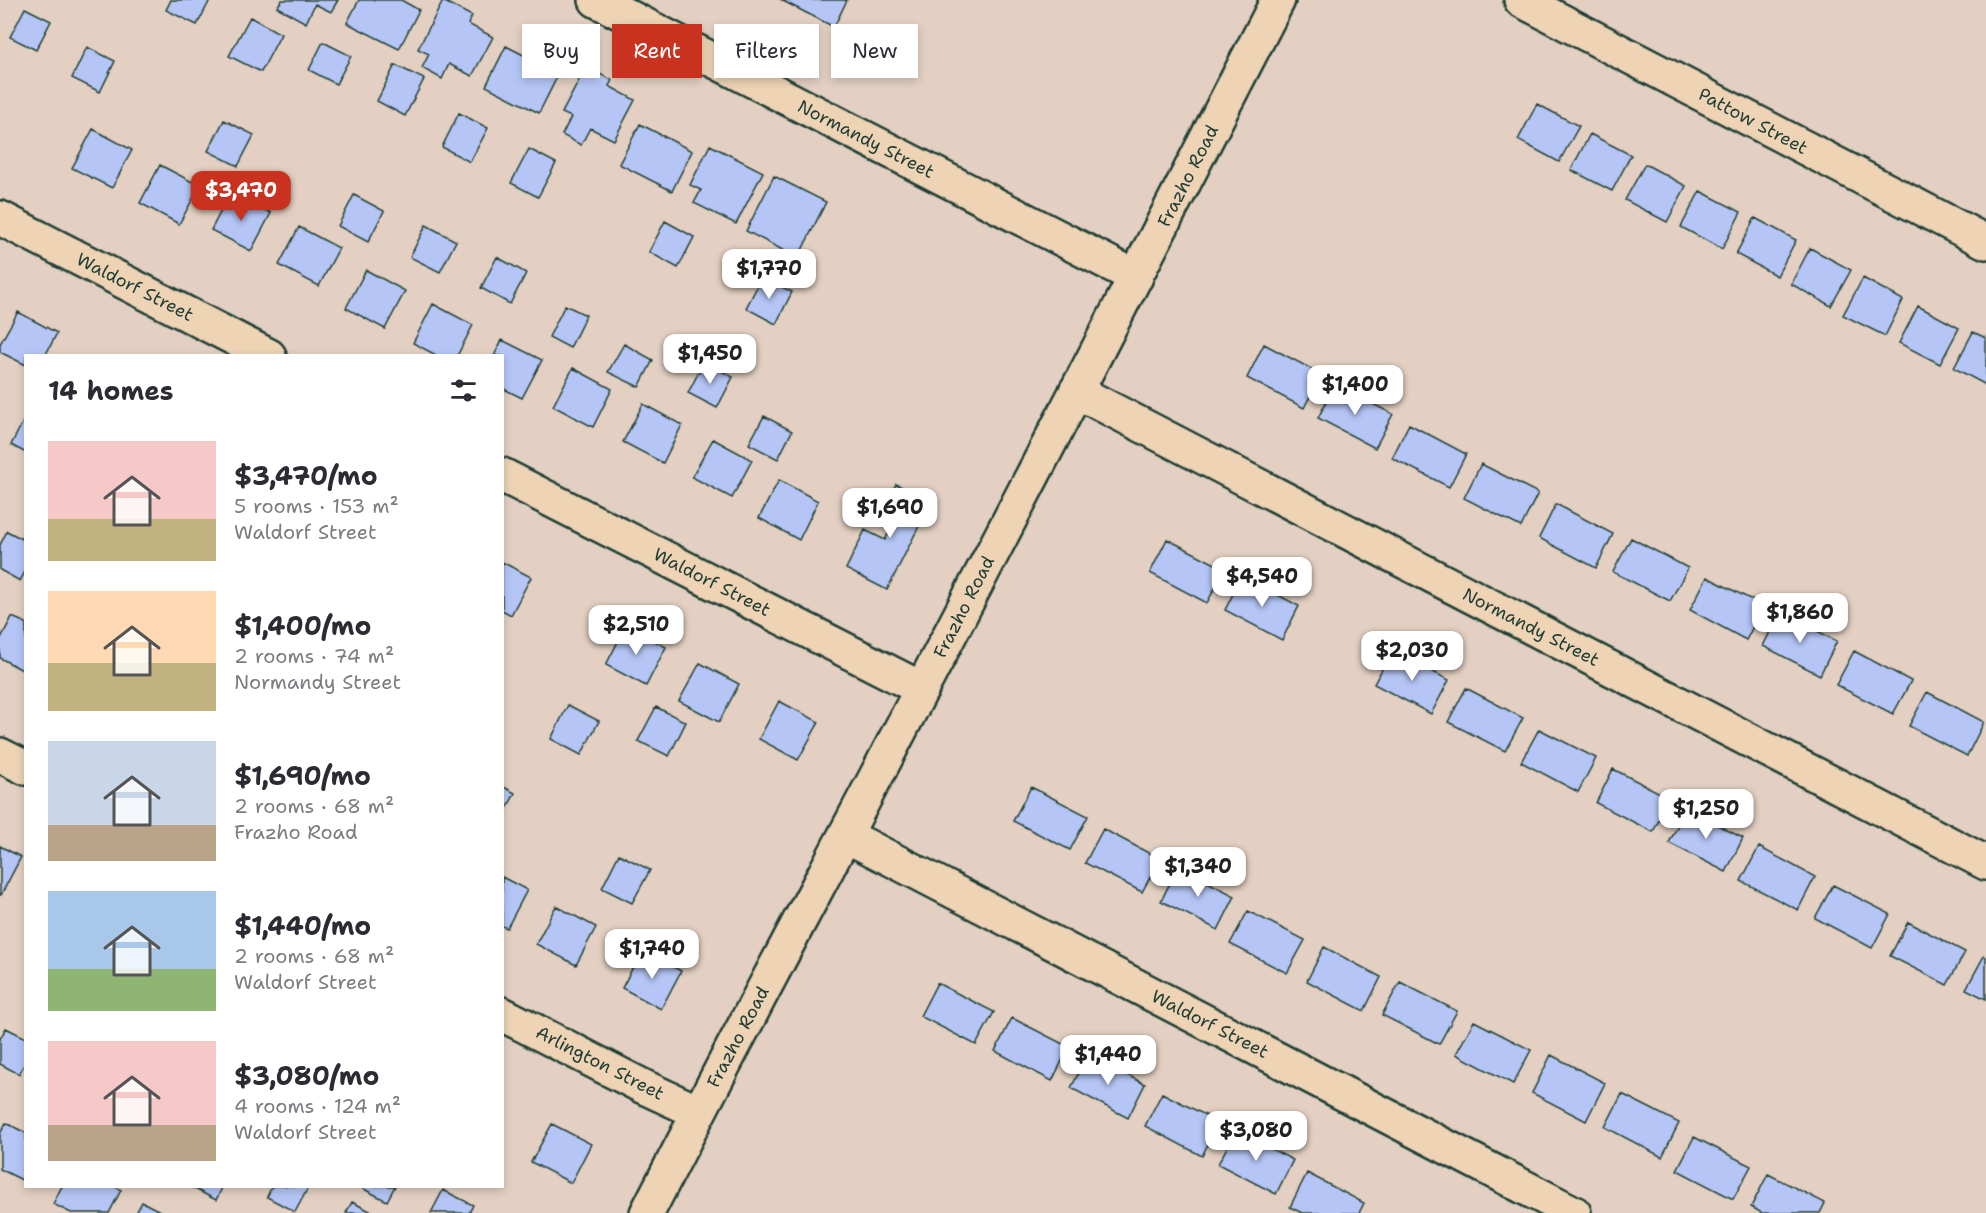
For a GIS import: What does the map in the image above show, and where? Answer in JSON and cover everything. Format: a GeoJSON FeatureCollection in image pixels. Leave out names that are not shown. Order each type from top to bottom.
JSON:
{"type":"FeatureCollection","features":[{"type":"Feature","properties":{"kind":"street","name":"Normandy Street"},"geometry":{"type":"LineString","coordinates":[[596,0],[1136,277]]}},
{"type":"Feature","properties":{"kind":"street","name":"Frazho Road"},"geometry":{"type":"LineString","coordinates":[[647,1213],[1136,277],[1278,0]]}},
{"type":"Feature","properties":{"kind":"street","name":"Pattow Street"},"geometry":{"type":"LineString","coordinates":[[1521,0],[1986,243]]}},
{"type":"Feature","properties":{"kind":"street","name":"Waldorf Street"},"geometry":{"type":"LineString","coordinates":[[0,218],[265,354]]}},
{"type":"Feature","properties":{"kind":"street","name":"Normandy Street"},"geometry":{"type":"LineString","coordinates":[[1076,391],[1986,863]]}},
{"type":"Feature","properties":{"kind":"street","name":"Waldorf Street"},"geometry":{"type":"LineString","coordinates":[[504,476],[921,689]]}},
{"type":"Feature","properties":{"kind":"street"},"geometry":{"type":"LineString","coordinates":[[0,754],[24,767]]}},
{"type":"Feature","properties":{"kind":"street","name":"Waldorf Street"},"geometry":{"type":"LineString","coordinates":[[845,835],[1574,1213]]}},
{"type":"Feature","properties":{"kind":"street","name":"Arlington Street"},"geometry":{"type":"LineString","coordinates":[[504,1015],[698,1112]]}},
{"type":"Feature","properties":{"kind":"building"},"geometry":{"type":"Polygon","coordinates":[[[171,0],[210,0],[197,25],[166,10],[171,0]]]}},
{"type":"Feature","properties":{"kind":"building"},"geometry":{"type":"Polygon","coordinates":[[[282,0],[338,0],[331,12],[315,4],[306,23],[277,7],[282,0]]]}},
{"type":"Feature","properties":{"kind":"building"},"geometry":{"type":"Polygon","coordinates":[[[359,0],[401,0],[419,10],[399,49],[347,23],[359,0]]]}},
{"type":"Feature","properties":{"kind":"building"},"geometry":{"type":"Polygon","coordinates":[[[781,0],[847,0],[835,24],[831,25],[781,0]]]}},
{"type":"Feature","properties":{"kind":"building"},"geometry":{"type":"Polygon","coordinates":[[[443,1],[472,16],[468,24],[493,37],[472,76],[449,64],[442,79],[422,68],[429,54],[418,49],[443,1]]]}},
{"type":"Feature","properties":{"kind":"building"},"geometry":{"type":"Polygon","coordinates":[[[25,8],[51,21],[36,50],[10,37],[25,8]]]}},
{"type":"Feature","properties":{"kind":"building"},"geometry":{"type":"Polygon","coordinates":[[[250,17],[281,34],[261,72],[229,56],[250,17]]]}},
{"type":"Feature","properties":{"kind":"building"},"geometry":{"type":"Polygon","coordinates":[[[323,42],[351,56],[336,84],[309,70],[323,42]]]}},
{"type":"Feature","properties":{"kind":"building"},"geometry":{"type":"Polygon","coordinates":[[[506,46],[522,54],[522,78],[556,78],[539,113],[486,86],[506,46]]]}},
{"type":"Feature","properties":{"kind":"building"},"geometry":{"type":"Polygon","coordinates":[[[87,47],[115,61],[100,92],[72,78],[87,47]]]}},
{"type":"Feature","properties":{"kind":"building"},"geometry":{"type":"Polygon","coordinates":[[[395,65],[424,79],[405,116],[377,101],[395,65]]]}},
{"type":"Feature","properties":{"kind":"building"},"geometry":{"type":"Polygon","coordinates":[[[600,74],[612,80],[609,86],[635,100],[614,140],[590,128],[581,145],[562,135],[571,117],[562,113],[580,78],[600,78],[600,74]]]}},
{"type":"Feature","properties":{"kind":"building"},"geometry":{"type":"Polygon","coordinates":[[[1537,104],[1579,126],[1559,162],[1518,140],[1537,104]]]}},
{"type":"Feature","properties":{"kind":"building"},"geometry":{"type":"Polygon","coordinates":[[[459,113],[488,128],[470,162],[442,147],[459,113]]]}},
{"type":"Feature","properties":{"kind":"building"},"geometry":{"type":"Polygon","coordinates":[[[224,120],[254,135],[238,166],[208,151],[224,120]]]}},
{"type":"Feature","properties":{"kind":"building"},"geometry":{"type":"Polygon","coordinates":[[[640,124],[692,151],[672,191],[619,164],[640,124]]]}},
{"type":"Feature","properties":{"kind":"building"},"geometry":{"type":"Polygon","coordinates":[[[93,129],[132,150],[112,188],[72,168],[93,129]]]}},
{"type":"Feature","properties":{"kind":"building"},"geometry":{"type":"Polygon","coordinates":[[[1590,134],[1631,155],[1612,191],[1571,170],[1590,134]]]}},
{"type":"Feature","properties":{"kind":"building"},"geometry":{"type":"Polygon","coordinates":[[[710,145],[763,172],[736,224],[694,203],[701,190],[690,185],[710,145]]]}},
{"type":"Feature","properties":{"kind":"building"},"geometry":{"type":"Polygon","coordinates":[[[529,149],[556,163],[538,197],[511,183],[529,149]]]}},
{"type":"Feature","properties":{"kind":"building"},"geometry":{"type":"Polygon","coordinates":[[[1645,164],[1686,186],[1667,222],[1625,200],[1645,164]]]}},
{"type":"Feature","properties":{"kind":"building"},"geometry":{"type":"Polygon","coordinates":[[[160,165],[200,186],[179,224],[140,203],[160,165]]]}},
{"type":"Feature","properties":{"kind":"building"},"geometry":{"type":"Polygon","coordinates":[[[774,176],[826,202],[798,258],[746,231],[774,176]]]}},
{"type":"Feature","properties":{"kind":"building"},"geometry":{"type":"Polygon","coordinates":[[[1700,191],[1741,212],[1722,249],[1681,227],[1700,191]]]}},
{"type":"Feature","properties":{"kind":"building"},"geometry":{"type":"Polygon","coordinates":[[[231,192],[271,213],[251,251],[211,230],[231,192]]]}},
{"type":"Feature","properties":{"kind":"building"},"geometry":{"type":"Polygon","coordinates":[[[354,195],[384,211],[368,242],[338,226],[354,195]]]}},
{"type":"Feature","properties":{"kind":"building"},"geometry":{"type":"Polygon","coordinates":[[[1755,218],[1796,240],[1777,276],[1736,254],[1755,218]]]}},
{"type":"Feature","properties":{"kind":"building"},"geometry":{"type":"Polygon","coordinates":[[[665,221],[694,237],[678,268],[649,252],[665,221]]]}},
{"type":"Feature","properties":{"kind":"building"},"geometry":{"type":"Polygon","coordinates":[[[426,225],[456,241],[440,272],[410,257],[426,225]]]}},
{"type":"Feature","properties":{"kind":"building"},"geometry":{"type":"Polygon","coordinates":[[[299,227],[339,248],[319,286],[279,265],[299,227]]]}},
{"type":"Feature","properties":{"kind":"building"},"geometry":{"type":"Polygon","coordinates":[[[1810,248],[1851,270],[1831,306],[1791,284],[1810,248]]]}},
{"type":"Feature","properties":{"kind":"building"},"geometry":{"type":"Polygon","coordinates":[[[497,257],[526,273],[510,304],[481,288],[497,257]]]}},
{"type":"Feature","properties":{"kind":"building"},"geometry":{"type":"Polygon","coordinates":[[[366,270],[405,291],[385,329],[346,308],[366,270]]]}},
{"type":"Feature","properties":{"kind":"building"},"geometry":{"type":"Polygon","coordinates":[[[762,277],[792,292],[776,324],[746,308],[762,277]]]}},
{"type":"Feature","properties":{"kind":"building"},"geometry":{"type":"Polygon","coordinates":[[[1863,278],[1903,300],[1885,336],[1843,315],[1863,278]]]}},
{"type":"Feature","properties":{"kind":"building"},"geometry":{"type":"Polygon","coordinates":[[[433,304],[473,325],[458,354],[434,354],[413,343],[433,304]]]}},
{"type":"Feature","properties":{"kind":"building"},"geometry":{"type":"Polygon","coordinates":[[[565,305],[586,315],[570,348],[549,337],[565,305]]]}},
{"type":"Feature","properties":{"kind":"building"},"geometry":{"type":"Polygon","coordinates":[[[1918,306],[1959,328],[1940,364],[1899,343],[1918,306]]]}},
{"type":"Feature","properties":{"kind":"building"},"geometry":{"type":"Polygon","coordinates":[[[18,312],[57,333],[46,354],[24,354],[24,364],[0,352],[0,344],[18,312]]]}},
{"type":"Feature","properties":{"kind":"building"},"geometry":{"type":"Polygon","coordinates":[[[1973,332],[1986,338],[1986,385],[1954,368],[1973,332]]]}},
{"type":"Feature","properties":{"kind":"building"},"geometry":{"type":"Polygon","coordinates":[[[502,340],[542,360],[522,398],[504,389],[504,354],[495,354],[502,340]]]}},
{"type":"Feature","properties":{"kind":"building"},"geometry":{"type":"Polygon","coordinates":[[[624,344],[653,360],[639,387],[608,372],[624,344]]]}},
{"type":"Feature","properties":{"kind":"building"},"geometry":{"type":"Polygon","coordinates":[[[1264,344],[1321,374],[1304,408],[1247,378],[1264,344]]]}},
{"type":"Feature","properties":{"kind":"building"},"geometry":{"type":"Polygon","coordinates":[[[704,362],[733,377],[717,408],[688,393],[704,362]]]}},
{"type":"Feature","properties":{"kind":"building"},"geometry":{"type":"Polygon","coordinates":[[[573,368],[612,389],[593,427],[553,406],[573,368]]]}},
{"type":"Feature","properties":{"kind":"building"},"geometry":{"type":"Polygon","coordinates":[[[1335,385],[1393,414],[1375,448],[1318,418],[1335,385]]]}},
{"type":"Feature","properties":{"kind":"building"},"geometry":{"type":"Polygon","coordinates":[[[643,404],[682,425],[663,463],[623,442],[643,404]]]}},
{"type":"Feature","properties":{"kind":"building"},"geometry":{"type":"Polygon","coordinates":[[[764,416],[792,431],[778,459],[749,444],[764,416]]]}},
{"type":"Feature","properties":{"kind":"building"},"geometry":{"type":"Polygon","coordinates":[[[24,420],[24,452],[11,445],[24,420]]]}},
{"type":"Feature","properties":{"kind":"building"},"geometry":{"type":"Polygon","coordinates":[[[1409,424],[1466,454],[1449,487],[1392,458],[1409,424]]]}},
{"type":"Feature","properties":{"kind":"building"},"geometry":{"type":"Polygon","coordinates":[[[713,439],[752,460],[732,498],[692,477],[713,439]]]}},
{"type":"Feature","properties":{"kind":"building"},"geometry":{"type":"Polygon","coordinates":[[[1481,464],[1538,493],[1521,527],[1464,498],[1481,464]]]}},
{"type":"Feature","properties":{"kind":"building"},"geometry":{"type":"Polygon","coordinates":[[[779,480],[818,501],[799,540],[759,518],[779,480]]]}},
{"type":"Feature","properties":{"kind":"building"},"geometry":{"type":"Polygon","coordinates":[[[896,484],[931,502],[887,590],[846,569],[865,530],[885,540],[895,521],[881,514],[896,484]]]}},
{"type":"Feature","properties":{"kind":"building"},"geometry":{"type":"Polygon","coordinates":[[[1556,504],[1613,534],[1596,568],[1539,538],[1556,504]]]}},
{"type":"Feature","properties":{"kind":"building"},"geometry":{"type":"Polygon","coordinates":[[[7,531],[24,540],[24,574],[20,581],[0,570],[0,545],[7,531]]]}},
{"type":"Feature","properties":{"kind":"building"},"geometry":{"type":"Polygon","coordinates":[[[1631,538],[1688,568],[1670,601],[1613,572],[1631,538]]]}},
{"type":"Feature","properties":{"kind":"building"},"geometry":{"type":"Polygon","coordinates":[[[1167,539],[1225,569],[1207,603],[1150,573],[1167,539]]]}},
{"type":"Feature","properties":{"kind":"building"},"geometry":{"type":"Polygon","coordinates":[[[504,563],[531,577],[511,615],[504,611],[504,563]]]}},
{"type":"Feature","properties":{"kind":"building"},"geometry":{"type":"Polygon","coordinates":[[[1242,576],[1299,606],[1282,640],[1225,610],[1242,576]]]}},
{"type":"Feature","properties":{"kind":"building"},"geometry":{"type":"Polygon","coordinates":[[[1707,577],[1764,606],[1746,640],[1690,610],[1707,577]]]}},
{"type":"Feature","properties":{"kind":"building"},"geometry":{"type":"Polygon","coordinates":[[[1780,612],[1837,641],[1820,675],[1763,646],[1780,612]]]}},
{"type":"Feature","properties":{"kind":"building"},"geometry":{"type":"Polygon","coordinates":[[[12,617],[24,622],[24,671],[0,658],[0,640],[12,617]]]}},
{"type":"Feature","properties":{"kind":"building"},"geometry":{"type":"Polygon","coordinates":[[[626,626],[666,647],[646,686],[606,665],[626,626]]]}},
{"type":"Feature","properties":{"kind":"building"},"geometry":{"type":"Polygon","coordinates":[[[1392,651],[1449,680],[1431,714],[1374,684],[1392,651]]]}},
{"type":"Feature","properties":{"kind":"building"},"geometry":{"type":"Polygon","coordinates":[[[1854,651],[1911,681],[1893,714],[1836,685],[1854,651]]]}},
{"type":"Feature","properties":{"kind":"building"},"geometry":{"type":"Polygon","coordinates":[[[700,663],[739,684],[719,722],[679,701],[700,663]]]}},
{"type":"Feature","properties":{"kind":"building"},"geometry":{"type":"Polygon","coordinates":[[[1466,688],[1523,718],[1505,751],[1448,722],[1466,688]]]}},
{"type":"Feature","properties":{"kind":"building"},"geometry":{"type":"Polygon","coordinates":[[[1927,692],[1984,722],[1967,756],[1909,726],[1927,692]]]}},
{"type":"Feature","properties":{"kind":"building"},"geometry":{"type":"Polygon","coordinates":[[[779,701],[819,722],[798,760],[759,739],[779,701]]]}},
{"type":"Feature","properties":{"kind":"building"},"geometry":{"type":"Polygon","coordinates":[[[568,705],[599,721],[581,755],[551,739],[568,705]]]}},
{"type":"Feature","properties":{"kind":"building"},"geometry":{"type":"Polygon","coordinates":[[[656,707],[686,722],[669,756],[638,741],[656,707]]]}},
{"type":"Feature","properties":{"kind":"building"},"geometry":{"type":"Polygon","coordinates":[[[1539,729],[1596,758],[1578,792],[1521,762],[1539,729]]]}},
{"type":"Feature","properties":{"kind":"building"},"geometry":{"type":"Polygon","coordinates":[[[1613,769],[1670,798],[1653,832],[1596,803],[1613,769]]]}},
{"type":"Feature","properties":{"kind":"building"},"geometry":{"type":"Polygon","coordinates":[[[504,787],[515,793],[504,814],[504,787]]]}},
{"type":"Feature","properties":{"kind":"building"},"geometry":{"type":"Polygon","coordinates":[[[1031,787],[1088,816],[1070,850],[1013,821],[1031,787]]]}},
{"type":"Feature","properties":{"kind":"building"},"geometry":{"type":"Polygon","coordinates":[[[1686,809],[1743,838],[1726,872],[1669,843],[1686,809]]]}},
{"type":"Feature","properties":{"kind":"building"},"geometry":{"type":"Polygon","coordinates":[[[1103,829],[1160,859],[1142,892],[1085,863],[1103,829]]]}},
{"type":"Feature","properties":{"kind":"building"},"geometry":{"type":"Polygon","coordinates":[[[0,846],[21,857],[1,895],[0,895],[0,846]]]}},
{"type":"Feature","properties":{"kind":"building"},"geometry":{"type":"Polygon","coordinates":[[[1759,847],[1815,877],[1798,910],[1741,881],[1759,847]]]}},
{"type":"Feature","properties":{"kind":"building"},"geometry":{"type":"Polygon","coordinates":[[[619,854],[650,870],[632,903],[602,888],[619,854]]]}},
{"type":"Feature","properties":{"kind":"building"},"geometry":{"type":"Polygon","coordinates":[[[1178,867],[1235,896],[1218,930],[1161,901],[1178,867]]]}},
{"type":"Feature","properties":{"kind":"building"},"geometry":{"type":"Polygon","coordinates":[[[504,878],[527,890],[507,928],[504,927],[504,878]]]}},
{"type":"Feature","properties":{"kind":"building"},"geometry":{"type":"Polygon","coordinates":[[[1833,885],[1890,914],[1872,948],[1815,918],[1833,885]]]}},
{"type":"Feature","properties":{"kind":"building"},"geometry":{"type":"Polygon","coordinates":[[[556,906],[596,927],[576,965],[536,944],[556,906]]]}},
{"type":"Feature","properties":{"kind":"building"},"geometry":{"type":"Polygon","coordinates":[[[1248,911],[1305,940],[1287,973],[1230,944],[1248,911]]]}},
{"type":"Feature","properties":{"kind":"building"},"geometry":{"type":"Polygon","coordinates":[[[1908,922],[1965,952],[1947,985],[1890,956],[1908,922]]]}},
{"type":"Feature","properties":{"kind":"building"},"geometry":{"type":"Polygon","coordinates":[[[1324,947],[1381,977],[1364,1011],[1307,981],[1324,947]]]}},
{"type":"Feature","properties":{"kind":"building"},"geometry":{"type":"Polygon","coordinates":[[[642,950],[681,971],[661,1009],[622,988],[642,950]]]}},
{"type":"Feature","properties":{"kind":"building"},"geometry":{"type":"Polygon","coordinates":[[[1984,956],[1986,957],[1986,999],[1966,989],[1984,956]]]}},
{"type":"Feature","properties":{"kind":"building"},"geometry":{"type":"Polygon","coordinates":[[[1400,982],[1457,1011],[1439,1044],[1382,1015],[1400,982]]]}},
{"type":"Feature","properties":{"kind":"building"},"geometry":{"type":"Polygon","coordinates":[[[937,983],[994,1012],[976,1045],[920,1016],[937,983]]]}},
{"type":"Feature","properties":{"kind":"building"},"geometry":{"type":"Polygon","coordinates":[[[1012,1018],[1069,1047],[1052,1081],[995,1051],[1012,1018]]]}},
{"type":"Feature","properties":{"kind":"building"},"geometry":{"type":"Polygon","coordinates":[[[1474,1021],[1531,1050],[1513,1084],[1456,1054],[1474,1021]]]}},
{"type":"Feature","properties":{"kind":"building"},"geometry":{"type":"Polygon","coordinates":[[[6,1028],[24,1037],[24,1065],[19,1074],[0,1064],[0,1039],[6,1028]]]}},
{"type":"Feature","properties":{"kind":"building"},"geometry":{"type":"Polygon","coordinates":[[[1088,1055],[1145,1084],[1128,1118],[1071,1088],[1088,1055]]]}},
{"type":"Feature","properties":{"kind":"building"},"geometry":{"type":"Polygon","coordinates":[[[1551,1055],[1605,1083],[1586,1121],[1532,1093],[1551,1055]]]}},
{"type":"Feature","properties":{"kind":"building"},"geometry":{"type":"Polygon","coordinates":[[[1162,1093],[1219,1122],[1202,1156],[1145,1126],[1162,1093]]]}},
{"type":"Feature","properties":{"kind":"building"},"geometry":{"type":"Polygon","coordinates":[[[1622,1094],[1679,1123],[1662,1157],[1605,1127],[1622,1094]]]}},
{"type":"Feature","properties":{"kind":"building"},"geometry":{"type":"Polygon","coordinates":[[[6,1123],[24,1132],[24,1181],[0,1169],[0,1134],[6,1123]]]}},
{"type":"Feature","properties":{"kind":"building"},"geometry":{"type":"Polygon","coordinates":[[[552,1124],[591,1144],[571,1183],[531,1162],[552,1124]]]}},
{"type":"Feature","properties":{"kind":"building"},"geometry":{"type":"Polygon","coordinates":[[[1236,1131],[1293,1160],[1276,1194],[1218,1164],[1236,1131]]]}},
{"type":"Feature","properties":{"kind":"building"},"geometry":{"type":"Polygon","coordinates":[[[1694,1137],[1751,1166],[1733,1199],[1677,1170],[1694,1137]]]}},
{"type":"Feature","properties":{"kind":"building"},"geometry":{"type":"Polygon","coordinates":[[[1307,1173],[1364,1203],[1359,1213],[1302,1213],[1290,1207],[1307,1173]]]}},
{"type":"Feature","properties":{"kind":"building"},"geometry":{"type":"Polygon","coordinates":[[[1768,1174],[1825,1203],[1820,1213],[1762,1213],[1751,1207],[1768,1174]]]}},
{"type":"Feature","properties":{"kind":"building"},"geometry":{"type":"Polygon","coordinates":[[[61,1188],[118,1188],[121,1190],[109,1213],[71,1213],[53,1204],[61,1188]]]}},
{"type":"Feature","properties":{"kind":"building"},"geometry":{"type":"Polygon","coordinates":[[[193,1188],[222,1188],[216,1200],[193,1188]]]}},
{"type":"Feature","properties":{"kind":"building"},"geometry":{"type":"Polygon","coordinates":[[[271,1188],[308,1188],[295,1212],[267,1197],[271,1188]]]}},
{"type":"Feature","properties":{"kind":"building"},"geometry":{"type":"Polygon","coordinates":[[[362,1188],[394,1188],[387,1201],[362,1188]]]}},
{"type":"Feature","properties":{"kind":"building"},"geometry":{"type":"Polygon","coordinates":[[[443,1190],[473,1205],[469,1213],[431,1213],[443,1190]]]}},
{"type":"Feature","properties":{"kind":"building"},"geometry":{"type":"Polygon","coordinates":[[[142,1202],[164,1213],[136,1213],[142,1202]]]}},
{"type":"Feature","properties":{"kind":"building"},"geometry":{"type":"Polygon","coordinates":[[[352,1202],[374,1213],[346,1213],[352,1202]]]}}]}
